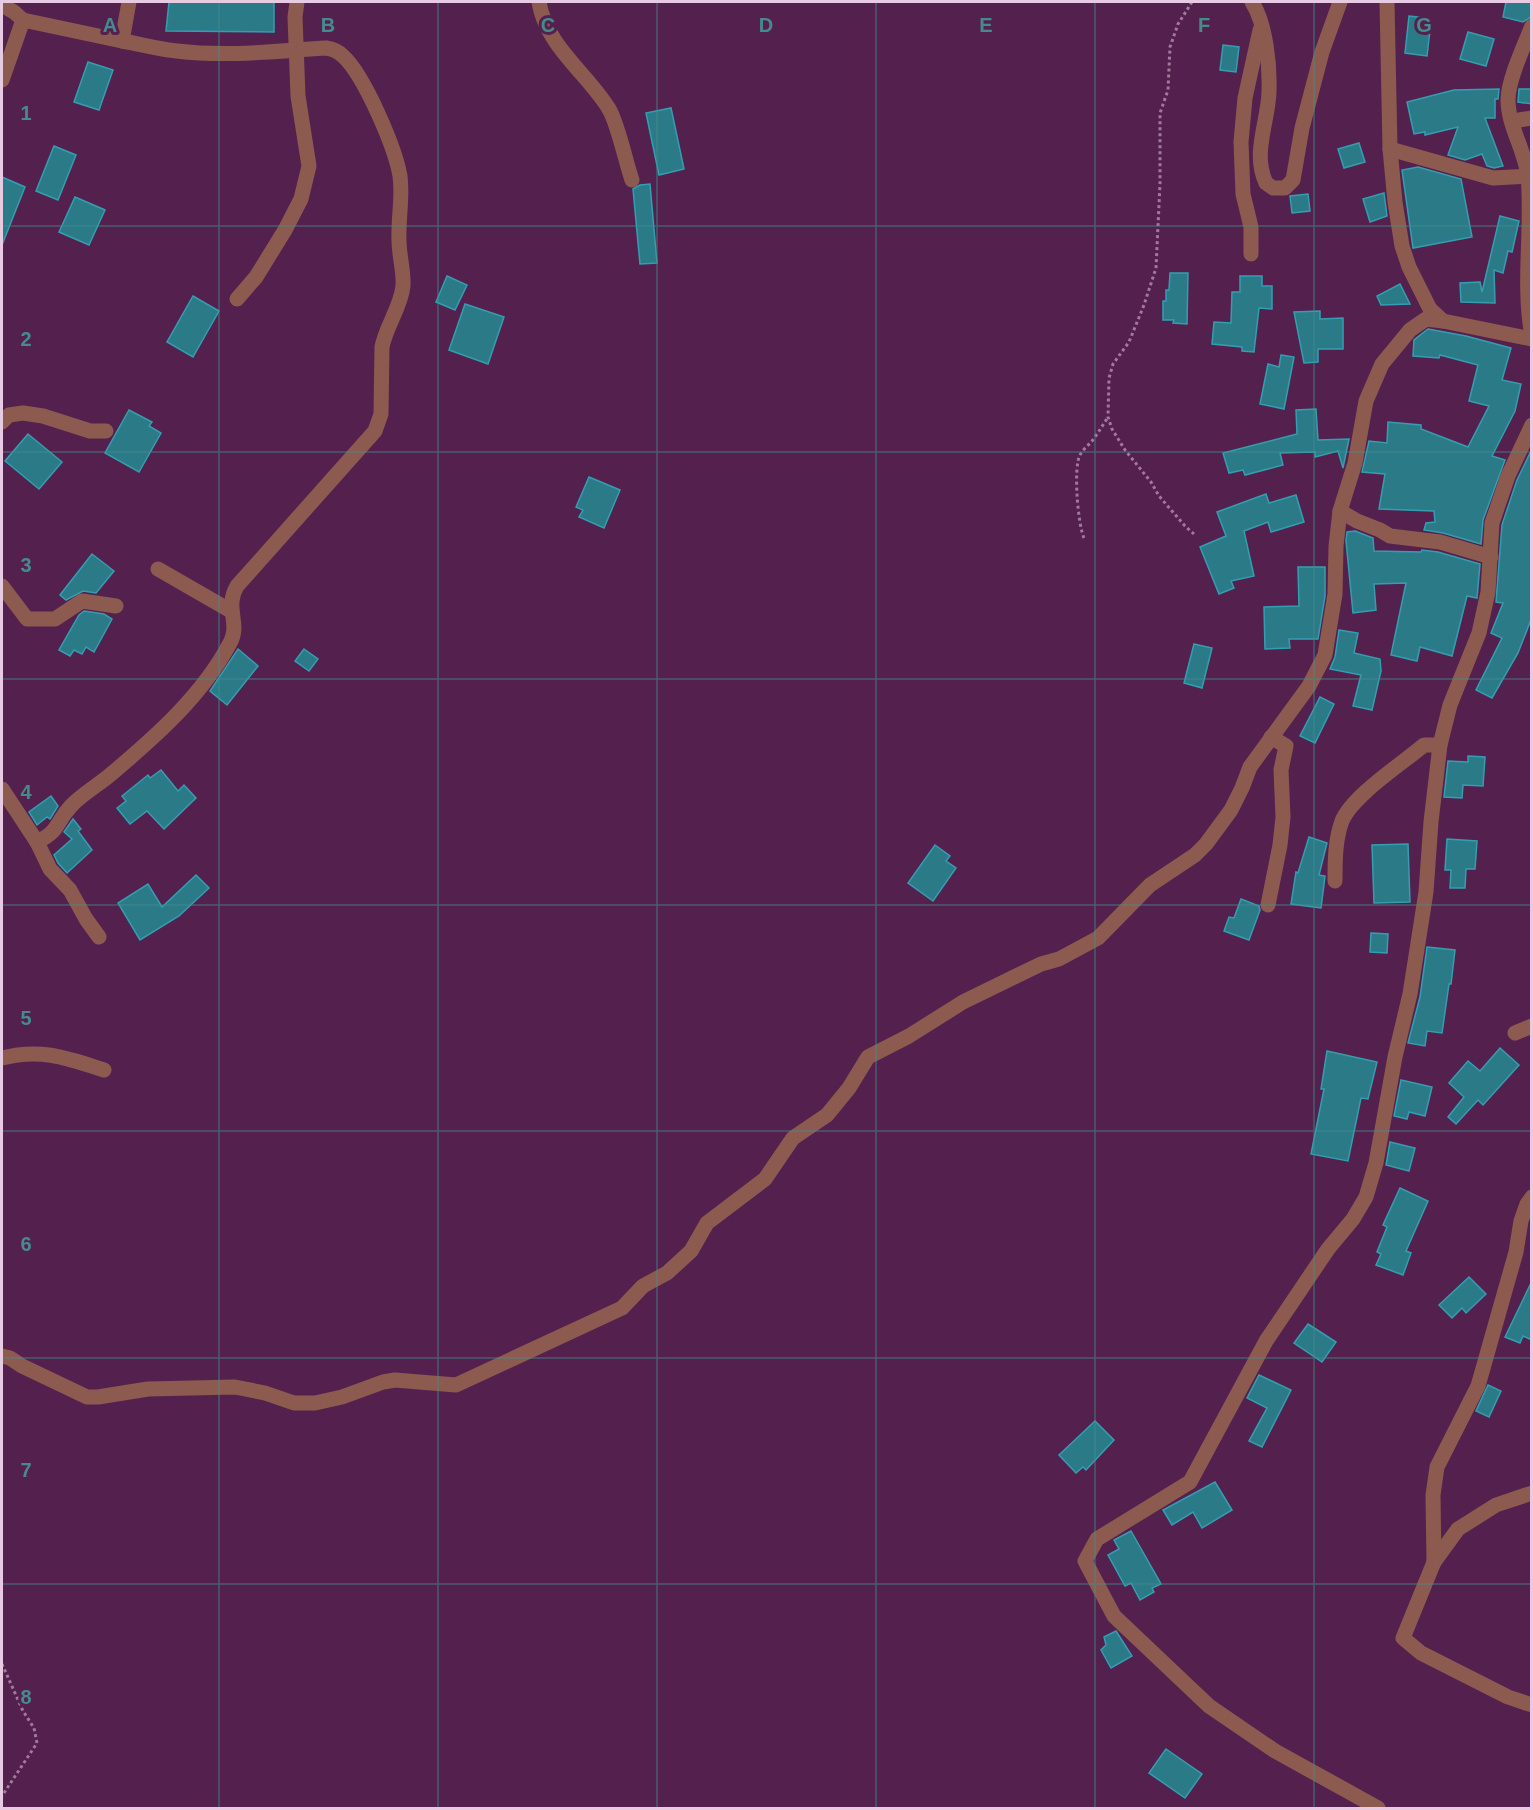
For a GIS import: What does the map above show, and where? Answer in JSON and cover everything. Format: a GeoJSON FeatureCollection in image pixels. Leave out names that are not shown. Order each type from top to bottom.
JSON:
{"type":"FeatureCollection","features":[{"type":"Feature","properties":{"kind":"street"},"geometry":{"type":"LineString","coordinates":[[122,41],[129,2]]}},
{"type":"Feature","properties":{"kind":"street"},"geometry":{"type":"LineString","coordinates":[[237,299],[256,277],[280,240],[302,198],[309,166],[298,96],[295,17],[297,2]]}},
{"type":"Feature","properties":{"kind":"street"},"geometry":{"type":"LineString","coordinates":[[539,2],[540,12],[551,35],[610,111],[632,180]]}},
{"type":"Feature","properties":{"kind":"street"},"geometry":{"type":"LineString","coordinates":[[1252,2],[1260,16],[1266,44],[1269,92],[1259,158],[1266,183],[1273,188],[1285,188],[1293,180],[1302,128],[1319,63],[1340,2]]}},
{"type":"Feature","properties":{"kind":"street"},"geometry":{"type":"LineString","coordinates":[[1387,2],[1390,149],[1402,246],[1417,286],[1430,309],[1443,321]]}},
{"type":"Feature","properties":{"kind":"street"},"geometry":{"type":"LineString","coordinates":[[2,5],[22,20],[178,52],[242,53],[327,48],[339,52],[355,71],[380,118],[396,159],[401,187],[399,238],[403,289],[382,347],[379,423],[368,440],[237,586],[231,598],[235,628],[231,642],[210,674],[152,739],[71,806],[52,834],[37,842]]}},
{"type":"Feature","properties":{"kind":"street"},"geometry":{"type":"LineString","coordinates":[[2,80],[22,20]]}},
{"type":"Feature","properties":{"kind":"street"},"geometry":{"type":"LineString","coordinates":[[1251,254],[1251,226],[1243,194],[1241,142],[1245,98],[1261,24]]}},
{"type":"Feature","properties":{"kind":"street"},"geometry":{"type":"LineString","coordinates":[[2,1356],[87,1397],[148,1389],[235,1387],[265,1393],[294,1403],[315,1403],[395,1380],[456,1385],[622,1308],[643,1286],[667,1273],[691,1251],[707,1223],[765,1179],[793,1138],[827,1115],[849,1088],[868,1057],[909,1036],[963,1002],[1041,964],[1059,959],[1098,938],[1150,885],[1195,855],[1213,836],[1231,810],[1250,767],[1309,686],[1325,655],[1335,594],[1336,546],[1340,511],[1355,463],[1366,401],[1382,364],[1410,330],[1426,319],[1532,338],[1527,312],[1531,231],[1530,176],[1508,100],[1515,70],[1532,26]]}},
{"type":"Feature","properties":{"kind":"street"},"geometry":{"type":"LineString","coordinates":[[1513,121],[1532,118]]}},
{"type":"Feature","properties":{"kind":"street"},"geometry":{"type":"LineString","coordinates":[[1390,149],[1493,178],[1530,176]]}},
{"type":"Feature","properties":{"kind":"street"},"geometry":{"type":"LineString","coordinates":[[2,423],[9,415],[23,413],[43,416],[90,431],[106,431]]}},
{"type":"Feature","properties":{"kind":"street"},"geometry":{"type":"LineString","coordinates":[[1378,1809],[1275,1751],[1209,1706],[1114,1616],[1085,1561],[1097,1539],[1190,1482],[1266,1341],[1328,1249],[1353,1219],[1366,1197],[1376,1163],[1395,1057],[1410,994],[1426,892],[1440,745],[1450,705],[1479,633],[1488,592],[1492,523],[1508,477],[1531,429]]}},
{"type":"Feature","properties":{"kind":"street"},"geometry":{"type":"LineString","coordinates":[[1340,511],[1390,536],[1440,542],[1491,557]]}},
{"type":"Feature","properties":{"kind":"street"},"geometry":{"type":"LineString","coordinates":[[158,569],[231,611]]}},
{"type":"Feature","properties":{"kind":"street"},"geometry":{"type":"LineString","coordinates":[[2,586],[27,619],[55,619],[82,601],[116,606]]}},
{"type":"Feature","properties":{"kind":"street"},"geometry":{"type":"LineString","coordinates":[[1268,905],[1280,845],[1283,817],[1281,770],[1286,746],[1271,737]]}},
{"type":"Feature","properties":{"kind":"street"},"geometry":{"type":"LineString","coordinates":[[1335,881],[1335,854],[1343,818],[1359,798],[1424,745],[1440,745]]}},
{"type":"Feature","properties":{"kind":"street"},"geometry":{"type":"LineString","coordinates":[[2,789],[37,842],[50,868],[70,890],[99,937]]}},
{"type":"Feature","properties":{"kind":"street"},"geometry":{"type":"LineString","coordinates":[[1515,1033],[1532,1026]]}},
{"type":"Feature","properties":{"kind":"street"},"geometry":{"type":"LineString","coordinates":[[2,1058],[16,1054],[44,1053],[104,1070]]}},
{"type":"Feature","properties":{"kind":"street"},"geometry":{"type":"LineString","coordinates":[[1434,1562],[1433,1495],[1437,1467],[1478,1386],[1516,1252],[1521,1221],[1532,1197]]}},
{"type":"Feature","properties":{"kind":"street"},"geometry":{"type":"LineString","coordinates":[[1532,1493],[1496,1505],[1458,1529],[1434,1562],[1403,1638],[1420,1653],[1508,1697],[1532,1705]]}},
{"type":"Feature","properties":{"kind":"path"},"geometry":{"type":"LineString","coordinates":[[1192,2],[1178,24],[1170,47],[1168,90],[1160,113],[1160,184],[1156,268],[1129,342],[1113,364],[1109,378],[1108,417],[1112,429],[1125,450],[1145,473],[1159,496],[1194,534]]}},
{"type":"Feature","properties":{"kind":"path"},"geometry":{"type":"LineString","coordinates":[[1084,538],[1080,529],[1078,500],[1079,455],[1092,441],[1108,417]]}},
{"type":"Feature","properties":{"kind":"path"},"geometry":{"type":"LineString","coordinates":[[2,1664],[22,1711],[34,1728],[37,1743],[2,1796]]}},
{"type":"Feature","properties":{"kind":"building"},"geometry":{"type":"Polygon","coordinates":[[[169,2],[274,2],[274,32],[166,31],[169,2]]]}},
{"type":"Feature","properties":{"kind":"building"},"geometry":{"type":"Polygon","coordinates":[[[1506,2],[1532,2],[1532,16],[1523,22],[1503,17],[1506,2]]]}},
{"type":"Feature","properties":{"kind":"building"},"geometry":{"type":"Polygon","coordinates":[[[1409,16],[1426,18],[1425,29],[1430,30],[1427,56],[1405,53],[1409,16]]]}},
{"type":"Feature","properties":{"kind":"building"},"geometry":{"type":"Polygon","coordinates":[[[1468,32],[1494,39],[1486,66],[1460,59],[1468,32]]]}},
{"type":"Feature","properties":{"kind":"building"},"geometry":{"type":"Polygon","coordinates":[[[1223,45],[1239,47],[1236,72],[1220,70],[1223,45]]]}},
{"type":"Feature","properties":{"kind":"building"},"geometry":{"type":"Polygon","coordinates":[[[88,62],[113,70],[99,110],[74,102],[88,62]]]}},
{"type":"Feature","properties":{"kind":"building"},"geometry":{"type":"Polygon","coordinates":[[[1499,89],[1498,99],[1495,99],[1495,118],[1485,118],[1503,166],[1494,168],[1487,166],[1482,154],[1465,160],[1448,155],[1458,127],[1425,135],[1425,132],[1414,134],[1407,102],[1454,90],[1499,89]]]}},
{"type":"Feature","properties":{"kind":"building"},"geometry":{"type":"Polygon","coordinates":[[[1519,89],[1532,89],[1532,104],[1518,102],[1519,89]]]}},
{"type":"Feature","properties":{"kind":"building"},"geometry":{"type":"Polygon","coordinates":[[[671,108],[684,169],[659,175],[646,113],[671,108]]]}},
{"type":"Feature","properties":{"kind":"building"},"geometry":{"type":"Polygon","coordinates":[[[1359,143],[1365,162],[1344,168],[1338,149],[1359,143]]]}},
{"type":"Feature","properties":{"kind":"building"},"geometry":{"type":"Polygon","coordinates":[[[54,146],[76,155],[58,200],[36,191],[54,146]]]}},
{"type":"Feature","properties":{"kind":"building"},"geometry":{"type":"Polygon","coordinates":[[[1418,167],[1461,179],[1472,237],[1413,248],[1402,170],[1418,167]]]}},
{"type":"Feature","properties":{"kind":"building"},"geometry":{"type":"Polygon","coordinates":[[[2,177],[25,187],[2,245],[2,177]]]}},
{"type":"Feature","properties":{"kind":"building"},"geometry":{"type":"Polygon","coordinates":[[[650,184],[657,263],[640,264],[633,189],[640,185],[650,184]]]}},
{"type":"Feature","properties":{"kind":"building"},"geometry":{"type":"Polygon","coordinates":[[[1384,193],[1387,216],[1370,222],[1363,199],[1384,193]]]}},
{"type":"Feature","properties":{"kind":"building"},"geometry":{"type":"Polygon","coordinates":[[[1308,194],[1310,211],[1292,213],[1290,196],[1308,194]]]}},
{"type":"Feature","properties":{"kind":"building"},"geometry":{"type":"Polygon","coordinates":[[[75,197],[105,210],[89,245],[59,232],[75,197]]]}},
{"type":"Feature","properties":{"kind":"building"},"geometry":{"type":"Polygon","coordinates":[[[1500,216],[1519,221],[1512,252],[1508,251],[1503,273],[1494,270],[1495,303],[1461,302],[1460,283],[1480,282],[1482,292],[1500,216]]]}},
{"type":"Feature","properties":{"kind":"building"},"geometry":{"type":"Polygon","coordinates":[[[1170,273],[1188,273],[1187,324],[1173,323],[1174,320],[1163,320],[1163,301],[1166,301],[1166,290],[1169,290],[1170,273]]]}},
{"type":"Feature","properties":{"kind":"building"},"geometry":{"type":"Polygon","coordinates":[[[447,276],[467,285],[455,310],[436,302],[447,276]]]}},
{"type":"Feature","properties":{"kind":"building"},"geometry":{"type":"Polygon","coordinates":[[[1240,276],[1262,276],[1262,286],[1272,286],[1272,309],[1259,308],[1254,352],[1242,351],[1242,347],[1212,344],[1214,322],[1231,323],[1232,292],[1240,292],[1240,276]]]}},
{"type":"Feature","properties":{"kind":"building"},"geometry":{"type":"Polygon","coordinates":[[[1400,284],[1410,304],[1381,305],[1377,296],[1400,284]]]}},
{"type":"Feature","properties":{"kind":"building"},"geometry":{"type":"Polygon","coordinates":[[[193,296],[219,311],[193,357],[167,342],[193,296]]]}},
{"type":"Feature","properties":{"kind":"building"},"geometry":{"type":"Polygon","coordinates":[[[465,304],[504,317],[488,364],[449,350],[465,304]]]}},
{"type":"Feature","properties":{"kind":"building"},"geometry":{"type":"Polygon","coordinates":[[[1320,311],[1320,319],[1343,318],[1343,349],[1318,349],[1318,362],[1304,363],[1294,312],[1320,311]]]}},
{"type":"Feature","properties":{"kind":"building"},"geometry":{"type":"Polygon","coordinates":[[[1428,329],[1511,348],[1502,380],[1521,384],[1515,411],[1492,456],[1505,460],[1483,520],[1481,544],[1424,530],[1426,523],[1435,522],[1434,511],[1379,509],[1385,474],[1362,472],[1369,441],[1387,443],[1388,422],[1421,425],[1421,429],[1468,447],[1489,406],[1469,401],[1478,365],[1440,355],[1439,358],[1413,356],[1414,340],[1428,329]]]}},
{"type":"Feature","properties":{"kind":"building"},"geometry":{"type":"Polygon","coordinates":[[[1281,355],[1294,357],[1284,409],[1260,404],[1268,364],[1279,367],[1281,355]]]}},
{"type":"Feature","properties":{"kind":"building"},"geometry":{"type":"Polygon","coordinates":[[[1316,409],[1318,440],[1349,439],[1343,468],[1338,451],[1315,457],[1315,452],[1280,453],[1283,465],[1245,475],[1243,470],[1229,473],[1223,453],[1297,434],[1296,410],[1316,409]]]}},
{"type":"Feature","properties":{"kind":"building"},"geometry":{"type":"Polygon","coordinates":[[[129,410],[152,422],[149,426],[161,433],[139,472],[105,453],[129,410]]]}},
{"type":"Feature","properties":{"kind":"building"},"geometry":{"type":"Polygon","coordinates":[[[28,434],[62,462],[39,489],[5,461],[28,434]]]}},
{"type":"Feature","properties":{"kind":"building"},"geometry":{"type":"Polygon","coordinates":[[[1532,449],[1532,617],[1518,653],[1492,698],[1476,690],[1502,638],[1491,633],[1503,603],[1496,602],[1502,525],[1517,480],[1532,449]]]}},
{"type":"Feature","properties":{"kind":"building"},"geometry":{"type":"Polygon","coordinates":[[[589,477],[620,490],[604,528],[579,517],[583,510],[576,507],[589,477]]]}},
{"type":"Feature","properties":{"kind":"building"},"geometry":{"type":"Polygon","coordinates":[[[1266,494],[1269,503],[1296,495],[1304,522],[1271,532],[1268,522],[1244,531],[1254,576],[1231,581],[1234,588],[1219,594],[1200,547],[1226,536],[1217,512],[1266,494]]]}},
{"type":"Feature","properties":{"kind":"building"},"geometry":{"type":"Polygon","coordinates":[[[1355,531],[1373,538],[1374,551],[1421,552],[1422,550],[1438,552],[1480,564],[1477,598],[1467,596],[1452,656],[1420,647],[1417,661],[1391,655],[1406,583],[1374,584],[1376,610],[1353,613],[1346,541],[1347,532],[1355,531]]]}},
{"type":"Feature","properties":{"kind":"building"},"geometry":{"type":"Polygon","coordinates":[[[92,554],[114,571],[96,593],[83,591],[66,600],[60,595],[92,554]]]}},
{"type":"Feature","properties":{"kind":"building"},"geometry":{"type":"Polygon","coordinates":[[[1298,567],[1325,567],[1325,596],[1318,639],[1289,639],[1290,648],[1265,649],[1264,607],[1299,606],[1298,567]]]}},
{"type":"Feature","properties":{"kind":"building"},"geometry":{"type":"Polygon","coordinates":[[[84,611],[104,614],[112,619],[94,652],[86,647],[82,654],[74,650],[70,656],[59,650],[79,615],[84,611]]]}},
{"type":"Feature","properties":{"kind":"building"},"geometry":{"type":"Polygon","coordinates":[[[1339,630],[1358,633],[1354,653],[1380,659],[1381,671],[1372,710],[1353,706],[1361,675],[1330,669],[1335,657],[1339,630]]]}},
{"type":"Feature","properties":{"kind":"building"},"geometry":{"type":"Polygon","coordinates":[[[1194,644],[1212,648],[1202,688],[1184,683],[1194,644]]]}},
{"type":"Feature","properties":{"kind":"building"},"geometry":{"type":"Polygon","coordinates":[[[238,649],[258,666],[227,705],[210,691],[238,649]]]}},
{"type":"Feature","properties":{"kind":"building"},"geometry":{"type":"Polygon","coordinates":[[[304,649],[318,659],[309,671],[295,661],[304,649]]]}},
{"type":"Feature","properties":{"kind":"building"},"geometry":{"type":"Polygon","coordinates":[[[1320,697],[1334,704],[1315,743],[1300,736],[1320,697]]]}},
{"type":"Feature","properties":{"kind":"building"},"geometry":{"type":"Polygon","coordinates":[[[1468,756],[1485,757],[1483,786],[1463,785],[1462,798],[1444,797],[1448,761],[1468,762],[1468,756]]]}},
{"type":"Feature","properties":{"kind":"building"},"geometry":{"type":"Polygon","coordinates":[[[161,770],[178,791],[184,785],[196,798],[164,829],[147,811],[130,824],[117,808],[126,801],[122,796],[148,775],[150,778],[161,770]]]}},
{"type":"Feature","properties":{"kind":"building"},"geometry":{"type":"Polygon","coordinates":[[[51,796],[58,806],[50,819],[47,817],[37,825],[29,812],[51,796]]]}},
{"type":"Feature","properties":{"kind":"building"},"geometry":{"type":"Polygon","coordinates":[[[73,819],[81,829],[78,831],[92,850],[67,873],[54,855],[72,839],[64,832],[73,819]]]}},
{"type":"Feature","properties":{"kind":"building"},"geometry":{"type":"Polygon","coordinates":[[[1309,837],[1327,843],[1319,875],[1325,876],[1321,908],[1291,904],[1296,872],[1298,873],[1309,837]]]}},
{"type":"Feature","properties":{"kind":"building"},"geometry":{"type":"Polygon","coordinates":[[[1447,839],[1477,841],[1475,869],[1466,869],[1465,888],[1450,888],[1451,870],[1445,870],[1447,839]]]}},
{"type":"Feature","properties":{"kind":"building"},"geometry":{"type":"Polygon","coordinates":[[[1408,844],[1410,902],[1374,903],[1372,845],[1408,844]]]}},
{"type":"Feature","properties":{"kind":"building"},"geometry":{"type":"Polygon","coordinates":[[[935,845],[950,856],[946,861],[956,868],[933,901],[908,883],[935,845]]]}},
{"type":"Feature","properties":{"kind":"building"},"geometry":{"type":"Polygon","coordinates":[[[196,875],[209,888],[179,916],[140,940],[118,903],[148,884],[162,907],[196,875]]]}},
{"type":"Feature","properties":{"kind":"building"},"geometry":{"type":"Polygon","coordinates":[[[1241,899],[1259,906],[1260,910],[1249,940],[1224,931],[1229,917],[1234,918],[1241,899]]]}},
{"type":"Feature","properties":{"kind":"building"},"geometry":{"type":"Polygon","coordinates":[[[1371,933],[1388,934],[1387,953],[1370,952],[1371,933]]]}},
{"type":"Feature","properties":{"kind":"building"},"geometry":{"type":"Polygon","coordinates":[[[1427,947],[1455,950],[1442,1033],[1427,1031],[1425,1046],[1408,1043],[1420,997],[1427,947]]]}},
{"type":"Feature","properties":{"kind":"building"},"geometry":{"type":"Polygon","coordinates":[[[1500,1048],[1519,1065],[1483,1105],[1478,1100],[1456,1124],[1448,1117],[1464,1097],[1449,1083],[1468,1061],[1480,1071],[1500,1048]]]}},
{"type":"Feature","properties":{"kind":"building"},"geometry":{"type":"Polygon","coordinates":[[[1327,1051],[1377,1062],[1368,1099],[1361,1098],[1348,1161],[1311,1154],[1324,1089],[1321,1089],[1327,1051]]]}},
{"type":"Feature","properties":{"kind":"building"},"geometry":{"type":"Polygon","coordinates":[[[1401,1080],[1432,1087],[1425,1116],[1409,1112],[1407,1119],[1394,1116],[1401,1080]]]}},
{"type":"Feature","properties":{"kind":"building"},"geometry":{"type":"Polygon","coordinates":[[[1390,1142],[1415,1148],[1409,1171],[1386,1165],[1390,1142]]]}},
{"type":"Feature","properties":{"kind":"building"},"geometry":{"type":"Polygon","coordinates":[[[1400,1188],[1428,1201],[1406,1251],[1411,1253],[1403,1275],[1376,1265],[1381,1254],[1377,1252],[1387,1227],[1383,1225],[1400,1188]]]}},
{"type":"Feature","properties":{"kind":"building"},"geometry":{"type":"Polygon","coordinates":[[[1469,1277],[1486,1294],[1466,1313],[1462,1308],[1452,1318],[1439,1305],[1469,1277]]]}},
{"type":"Feature","properties":{"kind":"building"},"geometry":{"type":"Polygon","coordinates":[[[1532,1281],[1532,1340],[1523,1336],[1520,1343],[1505,1337],[1532,1281]]]}},
{"type":"Feature","properties":{"kind":"building"},"geometry":{"type":"Polygon","coordinates":[[[1308,1324],[1336,1342],[1322,1362],[1294,1343],[1308,1324]]]}},
{"type":"Feature","properties":{"kind":"building"},"geometry":{"type":"Polygon","coordinates":[[[1259,1375],[1291,1390],[1262,1447],[1249,1441],[1267,1408],[1247,1398],[1259,1375]]]}},
{"type":"Feature","properties":{"kind":"building"},"geometry":{"type":"Polygon","coordinates":[[[1488,1385],[1501,1391],[1489,1417],[1476,1411],[1488,1385]]]}},
{"type":"Feature","properties":{"kind":"building"},"geometry":{"type":"Polygon","coordinates":[[[1095,1421],[1114,1440],[1086,1470],[1083,1467],[1076,1473],[1059,1455],[1095,1421]]]}},
{"type":"Feature","properties":{"kind":"building"},"geometry":{"type":"Polygon","coordinates":[[[1215,1482],[1232,1510],[1202,1528],[1193,1512],[1172,1525],[1163,1510],[1215,1482]]]}},
{"type":"Feature","properties":{"kind":"building"},"geometry":{"type":"Polygon","coordinates":[[[1131,1531],[1161,1584],[1152,1588],[1154,1592],[1140,1600],[1131,1583],[1125,1586],[1108,1555],[1119,1549],[1114,1540],[1131,1531]]]}},
{"type":"Feature","properties":{"kind":"building"},"geometry":{"type":"Polygon","coordinates":[[[1116,1631],[1132,1656],[1111,1668],[1101,1650],[1106,1645],[1104,1637],[1116,1631]]]}},
{"type":"Feature","properties":{"kind":"building"},"geometry":{"type":"Polygon","coordinates":[[[1166,1749],[1202,1774],[1185,1798],[1149,1773],[1166,1749]]]}}]}
